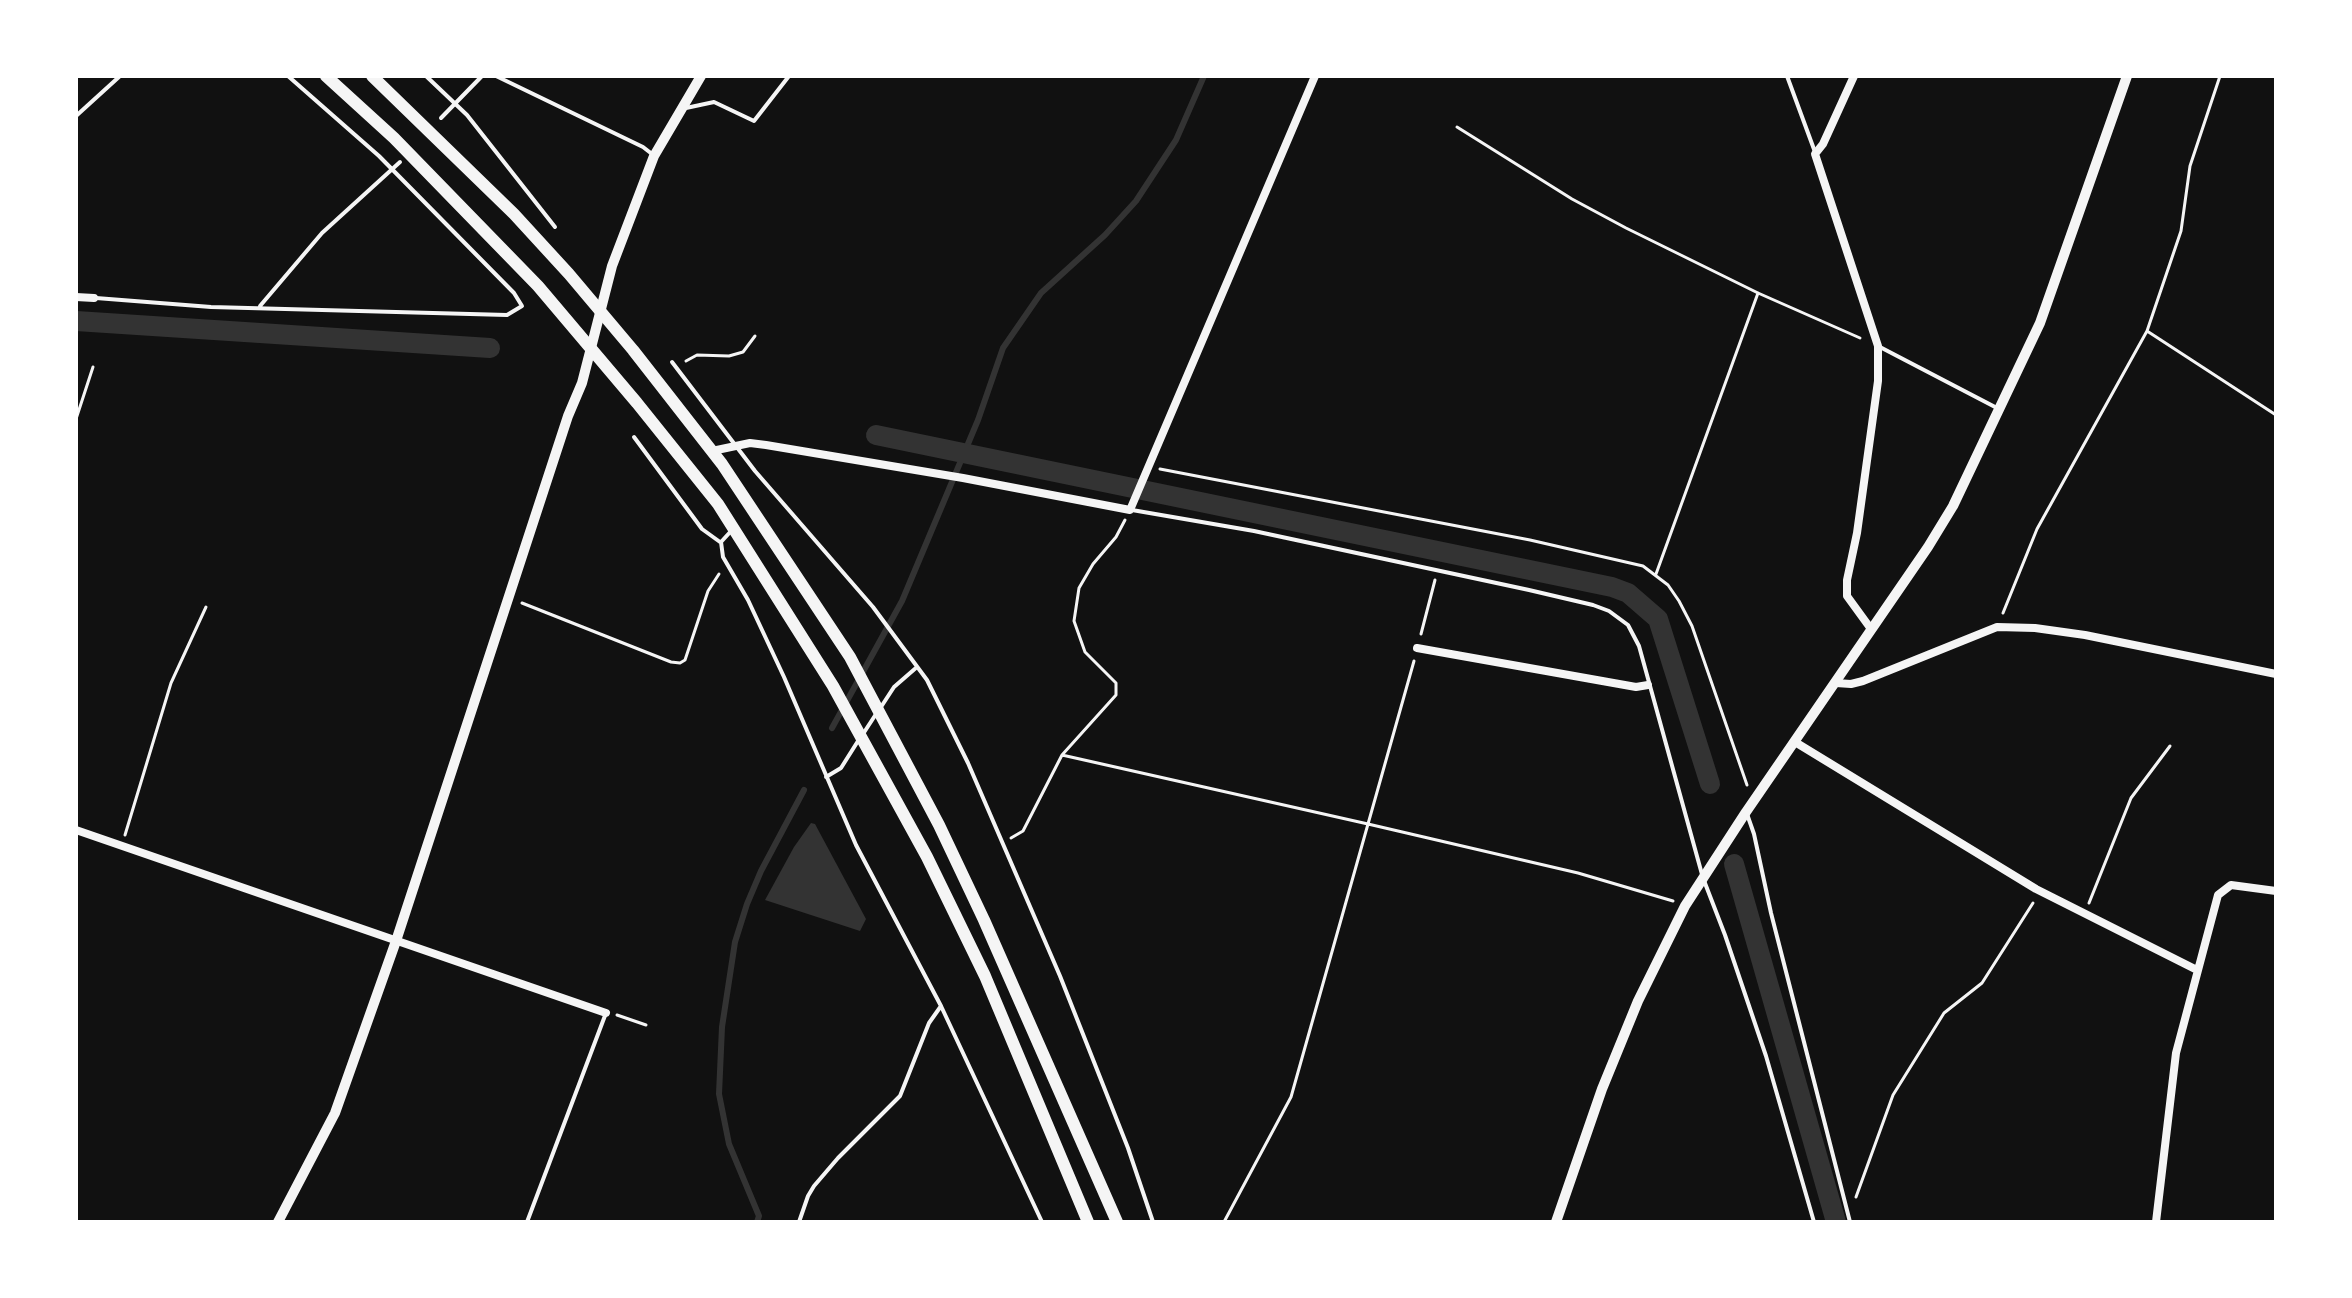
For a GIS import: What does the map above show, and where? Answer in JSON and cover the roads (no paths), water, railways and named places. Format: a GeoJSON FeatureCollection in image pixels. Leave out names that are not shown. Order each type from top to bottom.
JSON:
{"type":"FeatureCollection","features":[{"type":"Feature","properties":{"kind":"highway"},"geometry":{"type":"LineString","coordinates":[[326,76],[457,201],[592,349],[718,504],[833,686],[927,857],[985,976],[1088,1222]]}},
{"type":"Feature","properties":{"kind":"highway"},"geometry":{"type":"LineString","coordinates":[[372,76],[514,214],[600,311],[712,451],[850,657],[984,920],[1117,1222]]}},
{"type":"Feature","properties":{"kind":"street"},"geometry":{"type":"LineString","coordinates":[[278,1222],[335,1113],[396,941],[592,349],[610,271],[654,156],[701,76]]}},
{"type":"Feature","properties":{"kind":"street"},"geometry":{"type":"LineString","coordinates":[[712,451],[736,445],[766,445],[1132,506],[1315,76]]}},
{"type":"Feature","properties":{"kind":"street"},"geometry":{"type":"LineString","coordinates":[[1854,76],[1823,144],[1815,154],[1878,346],[1880,364],[1876,396],[1857,533],[1847,580],[1847,596],[1871,629]]}},
{"type":"Feature","properties":{"kind":"street"},"geometry":{"type":"LineString","coordinates":[[1556,1222],[1614,1059],[1638,1001],[1685,906],[1754,799],[1942,527],[2040,323],[2127,76]]}},
{"type":"Feature","properties":{"kind":"street"},"geometry":{"type":"LineString","coordinates":[[76,297],[94,298]]}},
{"type":"Feature","properties":{"kind":"street"},"geometry":{"type":"LineString","coordinates":[[1836,683],[1863,681],[1997,627],[2035,628],[2085,635],[2276,674]]}},
{"type":"Feature","properties":{"kind":"street"},"geometry":{"type":"LineString","coordinates":[[1417,648],[1636,687],[1648,685]]}},
{"type":"Feature","properties":{"kind":"street"},"geometry":{"type":"LineString","coordinates":[[1795,742],[2041,891],[2197,970]]}},
{"type":"Feature","properties":{"kind":"street"},"geometry":{"type":"LineString","coordinates":[[76,830],[606,1013]]}},
{"type":"Feature","properties":{"kind":"street"},"geometry":{"type":"LineString","coordinates":[[2156,1222],[2176,1053],[2218,895],[2231,885],[2276,891]]}},
{"type":"Feature","properties":{"kind":"lane"},"geometry":{"type":"LineString","coordinates":[[76,116],[120,76]]}},
{"type":"Feature","properties":{"kind":"lane"},"geometry":{"type":"LineString","coordinates":[[94,298],[211,307],[507,315],[522,306],[514,293],[392,169],[288,76]]}},
{"type":"Feature","properties":{"kind":"lane"},"geometry":{"type":"LineString","coordinates":[[426,76],[456,103],[555,227]]}},
{"type":"Feature","properties":{"kind":"lane"},"geometry":{"type":"LineString","coordinates":[[441,118],[482,76]]}},
{"type":"Feature","properties":{"kind":"lane"},"geometry":{"type":"LineString","coordinates":[[496,76],[643,147],[654,156]]}},
{"type":"Feature","properties":{"kind":"lane"},"geometry":{"type":"LineString","coordinates":[[681,109],[714,102],[754,121],[789,76]]}},
{"type":"Feature","properties":{"kind":"lane"},"geometry":{"type":"LineString","coordinates":[[1787,76],[1815,154]]}},
{"type":"Feature","properties":{"kind":"lane"},"geometry":{"type":"LineString","coordinates":[[260,306],[322,233],[400,162]]}},
{"type":"Feature","properties":{"kind":"lane"},"geometry":{"type":"LineString","coordinates":[[1878,346],[1999,409]]}},
{"type":"Feature","properties":{"kind":"lane"},"geometry":{"type":"LineString","coordinates":[[672,362],[755,471],[896,636],[941,706],[1003,841],[1103,1082],[1153,1222]]}},
{"type":"Feature","properties":{"kind":"lane"},"geometry":{"type":"LineString","coordinates":[[634,437],[702,529],[721,542]]}},
{"type":"Feature","properties":{"kind":"lane"},"geometry":{"type":"LineString","coordinates":[[1132,506],[1555,596],[1609,611],[1628,625],[1633,633],[1703,878],[1766,1056],[1814,1222]]}},
{"type":"Feature","properties":{"kind":"lane"},"geometry":{"type":"LineString","coordinates":[[721,542],[734,529]]}},
{"type":"Feature","properties":{"kind":"lane"},"geometry":{"type":"LineString","coordinates":[[721,542],[723,557],[748,600],[778,664],[856,845],[941,1006],[1042,1222]]}},
{"type":"Feature","properties":{"kind":"lane"},"geometry":{"type":"LineString","coordinates":[[826,777],[841,768],[894,687],[918,667]]}},
{"type":"Feature","properties":{"kind":"lane"},"geometry":{"type":"LineString","coordinates":[[1746,812],[1850,1222]]}},
{"type":"Feature","properties":{"kind":"lane"},"geometry":{"type":"LineString","coordinates":[[799,1222],[814,1186],[900,1096],[929,1023],[941,1006]]}},
{"type":"Feature","properties":{"kind":"lane"},"geometry":{"type":"LineString","coordinates":[[527,1222],[606,1013]]}},
{"type":"Feature","properties":{"kind":"waterway"},"geometry":{"type":"LineString","coordinates":[[832,728],[902,601],[978,420],[1003,348],[1041,293],[1105,235],[1136,201],[1176,140],[1204,76]]}},
{"type":"Feature","properties":{"kind":"waterway"},"geometry":{"type":"LineString","coordinates":[[76,321],[490,348]]}},
{"type":"Feature","properties":{"kind":"waterway"},"geometry":{"type":"LineString","coordinates":[[876,435],[1612,587],[1628,593],[1658,619],[1710,784]]}},
{"type":"Feature","properties":{"kind":"waterway"},"geometry":{"type":"LineString","coordinates":[[757,1222],[759,1216],[729,1144],[719,1094],[722,1027],[735,942],[747,904],[804,790]]}},
{"type":"Feature","properties":{"kind":"waterway"},"geometry":{"type":"LineString","coordinates":[[1734,864],[1836,1222]]}}]}
